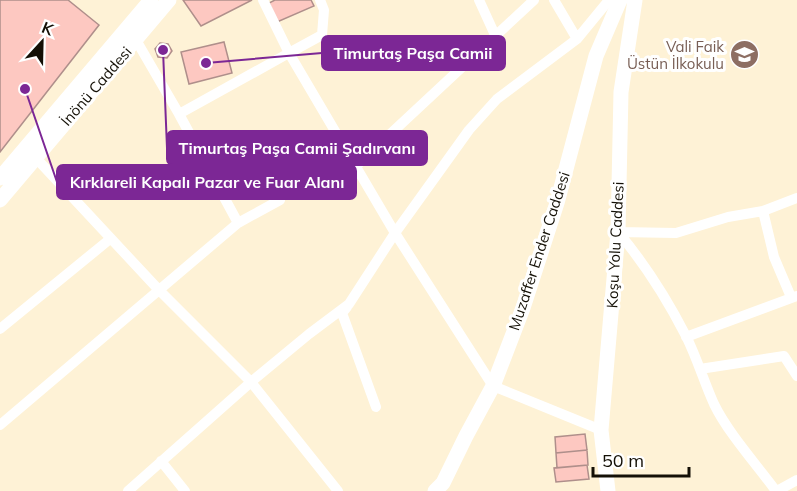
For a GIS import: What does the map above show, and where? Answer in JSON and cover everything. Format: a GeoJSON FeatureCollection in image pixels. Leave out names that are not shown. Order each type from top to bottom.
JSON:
{"type":"FeatureCollection","features":[{"type":"Feature","properties":{"kind":"street","name":"İnönü Caddesi"},"geometry":{"type":"LineString","coordinates":[[0,178],[151,0]]}},
{"type":"Feature","properties":{"kind":"street","name":"İnönü Caddesi"},"geometry":{"type":"LineString","coordinates":[[0,200],[169,0]]}},
{"type":"Feature","properties":{"kind":"street"},"geometry":{"type":"LineString","coordinates":[[263,0],[289,53],[395,233],[493,386],[601,430]]}},
{"type":"Feature","properties":{"kind":"street"},"geometry":{"type":"LineString","coordinates":[[179,114],[322,34],[324,10],[320,0]]}},
{"type":"Feature","properties":{"kind":"street"},"geometry":{"type":"LineString","coordinates":[[479,0],[495,34]]}},
{"type":"Feature","properties":{"kind":"street"},"geometry":{"type":"LineString","coordinates":[[357,166],[495,34],[534,0]]}},
{"type":"Feature","properties":{"kind":"street"},"geometry":{"type":"LineString","coordinates":[[554,0],[577,39]]}},
{"type":"Feature","properties":{"kind":"street"},"geometry":{"type":"LineString","coordinates":[[376,407],[342,313],[395,233],[469,130],[497,99],[577,39],[609,0]]}},
{"type":"Feature","properties":{"kind":"street","name":"Muzaffer Ender Caddesi"},"geometry":{"type":"LineString","coordinates":[[441,488],[493,386],[523,308],[557,202],[596,56],[620,0]]}},
{"type":"Feature","properties":{"kind":"street","name":"Koşu Yolu Caddesi"},"geometry":{"type":"LineString","coordinates":[[608,491],[601,430],[618,232],[621,92],[635,0]]}},
{"type":"Feature","properties":{"kind":"street"},"geometry":{"type":"LineString","coordinates":[[136,40],[238,223]]}},
{"type":"Feature","properties":{"kind":"street"},"geometry":{"type":"LineString","coordinates":[[35,157],[110,239],[251,382],[338,491]]}},
{"type":"Feature","properties":{"kind":"street"},"geometry":{"type":"LineString","coordinates":[[618,232],[676,233],[728,217],[763,211],[797,198]]}},
{"type":"Feature","properties":{"kind":"street"},"geometry":{"type":"LineString","coordinates":[[0,425],[238,223],[280,200]]}},
{"type":"Feature","properties":{"kind":"street"},"geometry":{"type":"LineString","coordinates":[[686,337],[794,296],[774,257],[763,211]]}},
{"type":"Feature","properties":{"kind":"street"},"geometry":{"type":"LineString","coordinates":[[618,232],[654,278],[686,337],[723,419],[776,491],[797,480]]}},
{"type":"Feature","properties":{"kind":"street"},"geometry":{"type":"LineString","coordinates":[[0,328],[110,239]]}},
{"type":"Feature","properties":{"kind":"street"},"geometry":{"type":"LineString","coordinates":[[128,491],[251,382],[349,304]]}},
{"type":"Feature","properties":{"kind":"street"},"geometry":{"type":"LineString","coordinates":[[700,369],[784,356],[797,376]]}},
{"type":"Feature","properties":{"kind":"street"},"geometry":{"type":"LineString","coordinates":[[161,461],[185,491]]}},
{"type":"Feature","properties":{"kind":"building"},"geometry":{"type":"Polygon","coordinates":[[[0,0],[68,0],[99,25],[0,152],[0,0]]]}},
{"type":"Feature","properties":{"kind":"building"},"geometry":{"type":"Polygon","coordinates":[[[183,0],[252,0],[201,26],[183,0]]]}},
{"type":"Feature","properties":{"kind":"building"},"geometry":{"type":"Polygon","coordinates":[[[275,0],[311,0],[314,6],[277,22],[269,3],[275,0]]]}},
{"type":"Feature","properties":{"kind":"building"},"geometry":{"type":"Polygon","coordinates":[[[224,42],[232,73],[189,84],[181,52],[224,42]]]}},
{"type":"Feature","properties":{"kind":"building"},"geometry":{"type":"Polygon","coordinates":[[[160,43],[168,44],[172,51],[167,58],[158,57],[155,49],[160,43]]]}},
{"type":"Feature","properties":{"kind":"building"},"geometry":{"type":"Polygon","coordinates":[[[585,434],[587,450],[556,453],[555,437],[585,434]]]}},
{"type":"Feature","properties":{"kind":"building"},"geometry":{"type":"Polygon","coordinates":[[[587,450],[588,465],[557,468],[556,453],[587,450]]]}},
{"type":"Feature","properties":{"kind":"building"},"geometry":{"type":"Polygon","coordinates":[[[587,465],[589,479],[556,482],[554,468],[587,465]]]}},
{"type":"Feature","properties":{"kind":"place","name":"Timurtaş Paşa Camii Şadırvanı"},"geometry":{"type":"Point","coordinates":[163,50]}},
{"type":"Feature","properties":{"kind":"place","name":"Vali Faik Üstün İlkokulu"},"geometry":{"type":"Point","coordinates":[745,55]}},
{"type":"Feature","properties":{"kind":"place","name":"Timurtaş Paşa Camii"},"geometry":{"type":"Point","coordinates":[206,63]}},
{"type":"Feature","properties":{"kind":"place","name":"Kırklareli Kapalı Pazar ve Fuar Alanı"},"geometry":{"type":"Point","coordinates":[25,89]}}]}
